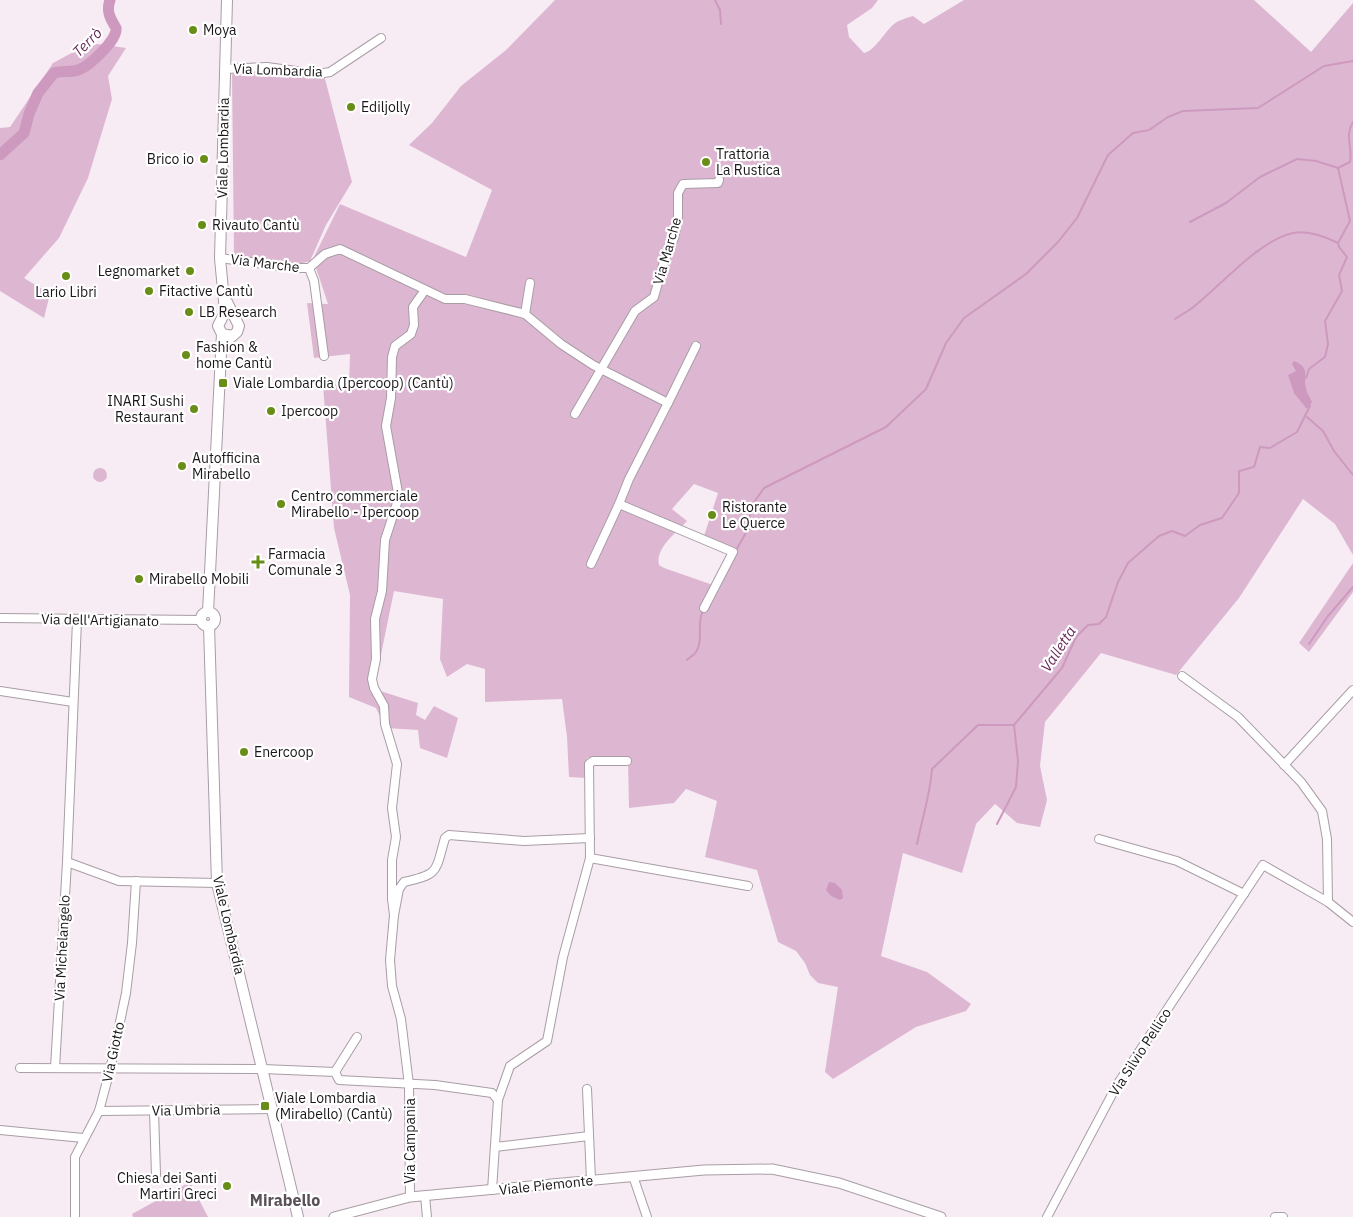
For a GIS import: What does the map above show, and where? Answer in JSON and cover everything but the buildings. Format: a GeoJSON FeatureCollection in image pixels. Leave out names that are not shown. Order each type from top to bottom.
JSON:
{"type":"FeatureCollection","features":[{"type":"Feature","properties":{"kind":"main road","name":"Viale Lombardia"},"geometry":{"type":"LineString","coordinates":[[227,0],[220,258],[228,317]]}},
{"type":"Feature","properties":{"kind":"main road"},"geometry":{"type":"LineString","coordinates":[[228,317],[237,320],[239,326],[238,332],[227,335],[218,326],[228,317]]}},
{"type":"Feature","properties":{"kind":"main road","name":"Viale Lombardia"},"geometry":{"type":"LineString","coordinates":[[227,335],[221,353],[208,612],[212,614],[215,620],[205,623],[217,883],[298,1217]]}},
{"type":"Feature","properties":{"kind":"street","name":"Via Lombardia"},"geometry":{"type":"LineString","coordinates":[[225,69],[267,68],[318,74],[330,72],[381,38]]}},
{"type":"Feature","properties":{"kind":"street","name":"Via Marche"},"geometry":{"type":"LineString","coordinates":[[575,414],[636,311],[654,297],[665,258],[674,238],[678,216],[678,192],[683,184],[718,183],[719,180]]}},
{"type":"Feature","properties":{"kind":"street","name":"Via Marche"},"geometry":{"type":"LineString","coordinates":[[220,258],[294,268],[309,268],[326,254],[340,249],[445,299],[465,299],[525,314],[560,344],[601,369],[668,403]]}},
{"type":"Feature","properties":{"kind":"street","name":"Via Marche"},"geometry":{"type":"LineString","coordinates":[[309,268],[314,281],[324,356]]}},
{"type":"Feature","properties":{"kind":"street"},"geometry":{"type":"LineString","coordinates":[[525,314],[530,283]]}},
{"type":"Feature","properties":{"kind":"street"},"geometry":{"type":"LineString","coordinates":[[394,915],[392,860],[396,837],[392,808],[397,764],[385,724],[384,706],[374,688],[372,668],[376,659],[375,619],[382,591],[385,540],[392,522],[398,494],[386,426],[391,398],[392,357],[395,346],[411,334],[414,326],[413,307],[425,290]]}},
{"type":"Feature","properties":{"kind":"street"},"geometry":{"type":"LineString","coordinates":[[591,564],[629,480],[696,346]]}},
{"type":"Feature","properties":{"kind":"street"},"geometry":{"type":"LineString","coordinates":[[619,504],[733,552],[704,608]]}},
{"type":"Feature","properties":{"kind":"street","name":"Via dell'Artigianato"},"geometry":{"type":"LineString","coordinates":[[0,618],[205,623]]}},
{"type":"Feature","properties":{"kind":"street","name":"Via Michelangelo"},"geometry":{"type":"LineString","coordinates":[[55,1068],[67,862],[77,620]]}},
{"type":"Feature","properties":{"kind":"street"},"geometry":{"type":"LineString","coordinates":[[1182,676],[1238,717],[1301,782],[1322,811],[1327,839],[1328,902],[1353,922]]}},
{"type":"Feature","properties":{"kind":"street"},"geometry":{"type":"LineString","coordinates":[[1284,765],[1353,690]]}},
{"type":"Feature","properties":{"kind":"street"},"geometry":{"type":"LineString","coordinates":[[0,691],[73,702]]}},
{"type":"Feature","properties":{"kind":"street"},"geometry":{"type":"LineString","coordinates":[[492,1190],[498,1100],[510,1066],[547,1041],[563,957],[590,858],[589,764],[593,761],[627,761]]}},
{"type":"Feature","properties":{"kind":"street"},"geometry":{"type":"LineString","coordinates":[[394,915],[399,889],[404,882],[429,876],[435,872],[445,838],[449,835],[524,841],[590,838]]}},
{"type":"Feature","properties":{"kind":"street"},"geometry":{"type":"LineString","coordinates":[[1099,839],[1177,861],[1244,894]]}},
{"type":"Feature","properties":{"kind":"street"},"geometry":{"type":"LineString","coordinates":[[590,858],[748,886]]}},
{"type":"Feature","properties":{"kind":"street"},"geometry":{"type":"LineString","coordinates":[[67,862],[119,881],[217,883]]}},
{"type":"Feature","properties":{"kind":"street","name":"Via Silvio Pellico"},"geometry":{"type":"LineString","coordinates":[[1047,1217],[1117,1085],[1263,865],[1328,902]]}},
{"type":"Feature","properties":{"kind":"street","name":"Via Giotto"},"geometry":{"type":"LineString","coordinates":[[75,1217],[75,1157],[83,1138],[99,1111],[110,1070],[126,993],[136,882]]}},
{"type":"Feature","properties":{"kind":"street","name":"Via Campania"},"geometry":{"type":"LineString","coordinates":[[394,915],[390,960],[392,986],[401,1019],[409,1085],[410,1197]]}},
{"type":"Feature","properties":{"kind":"street"},"geometry":{"type":"LineString","coordinates":[[334,1072],[357,1037]]}},
{"type":"Feature","properties":{"kind":"street"},"geometry":{"type":"LineString","coordinates":[[20,1068],[110,1070],[263,1069],[334,1072]]}},
{"type":"Feature","properties":{"kind":"street"},"geometry":{"type":"LineString","coordinates":[[334,1072],[339,1080],[435,1085],[486,1092],[492,1094],[498,1100]]}},
{"type":"Feature","properties":{"kind":"street"},"geometry":{"type":"LineString","coordinates":[[588,1088],[591,1180]]}},
{"type":"Feature","properties":{"kind":"street","name":"Via Umbria"},"geometry":{"type":"LineString","coordinates":[[99,1111],[273,1110]]}},
{"type":"Feature","properties":{"kind":"street"},"geometry":{"type":"LineString","coordinates":[[154,1111],[156,1176]]}},
{"type":"Feature","properties":{"kind":"street"},"geometry":{"type":"LineString","coordinates":[[0,1130],[83,1138]]}},
{"type":"Feature","properties":{"kind":"street"},"geometry":{"type":"LineString","coordinates":[[495,1147],[590,1136]]}},
{"type":"Feature","properties":{"kind":"street","name":"Viale Piemonte"},"geometry":{"type":"LineString","coordinates":[[334,1217],[410,1197],[704,1170],[760,1169],[772,1169],[839,1182],[941,1217]]}},
{"type":"Feature","properties":{"kind":"street"},"geometry":{"type":"LineString","coordinates":[[633,1176],[646,1217]]}},
{"type":"Feature","properties":{"kind":"street"},"geometry":{"type":"LineString","coordinates":[[425,1196],[427,1217]]}},
{"type":"Feature","properties":{"kind":"street"},"geometry":{"type":"LineString","coordinates":[[1275,1217],[1284,1217]]}},
{"type":"Feature","properties":{"kind":"shaded area"},"geometry":{"type":"Polygon","coordinates":[[[555,0],[878,0],[872,8],[847,25],[849,37],[864,53],[876,45],[890,27],[898,21],[913,16],[924,24],[964,0],[1254,0],[1311,52],[1353,3],[1353,555],[1335,524],[1303,499],[1239,598],[1176,675],[1101,653],[1045,722],[1040,766],[1047,800],[1040,827],[1017,823],[995,804],[976,824],[962,873],[903,853],[881,956],[927,972],[971,1004],[966,1011],[916,1027],[833,1079],[825,1072],[838,987],[818,983],[810,975],[805,963],[796,951],[778,942],[757,870],[705,857],[717,801],[686,789],[674,803],[629,808],[628,760],[587,758],[586,778],[569,777],[567,737],[562,699],[485,702],[485,669],[467,664],[447,677],[440,659],[443,599],[394,591],[374,689],[418,703],[416,715],[425,720],[434,706],[458,718],[447,758],[420,748],[418,730],[386,728],[376,708],[349,697],[350,595],[334,528],[323,385],[349,384],[350,354],[314,358],[307,303],[328,304],[313,259],[340,204],[466,257],[492,190],[409,145],[432,123],[461,86],[506,50],[555,0]],[[694,484],[672,509],[687,521],[663,547],[660,552],[659,565],[713,585],[730,554],[704,536],[718,493],[694,484]]]}},
{"type":"Feature","properties":{"kind":"shaded area"},"geometry":{"type":"Polygon","coordinates":[[[90,43],[126,48],[108,76],[112,99],[88,178],[59,238],[24,278],[50,294],[44,318],[0,291],[0,128],[10,127],[53,63],[90,43]]]}},
{"type":"Feature","properties":{"kind":"shaded area"},"geometry":{"type":"Polygon","coordinates":[[[268,71],[309,77],[324,75],[352,182],[326,225],[310,261],[296,265],[234,256],[232,75],[234,72],[268,71]]]}},
{"type":"Feature","properties":{"kind":"shaded area"},"geometry":{"type":"Polygon","coordinates":[[[1294,361],[1303,366],[1305,372],[1306,389],[1312,402],[1307,409],[1294,393],[1288,375],[1296,371],[1292,364],[1294,361]]]}},
{"type":"Feature","properties":{"kind":"shaded area"},"geometry":{"type":"Polygon","coordinates":[[[100,468],[105,470],[107,475],[105,480],[100,482],[95,480],[93,475],[95,470],[100,468]]]}},
{"type":"Feature","properties":{"kind":"shaded area"},"geometry":{"type":"Polygon","coordinates":[[[1353,563],[1353,592],[1309,652],[1299,643],[1353,563]]]}},
{"type":"Feature","properties":{"kind":"shaded area"},"geometry":{"type":"Polygon","coordinates":[[[829,882],[835,883],[842,890],[843,898],[840,900],[831,896],[826,890],[829,882]]]}},
{"type":"Feature","properties":{"kind":"shaded area"},"geometry":{"type":"Polygon","coordinates":[[[190,1182],[208,1217],[133,1217],[132,1214],[190,1182]]]}},
{"type":"Feature","properties":{"kind":"waterway","name":"Terrò"},"geometry":{"type":"LineString","coordinates":[[0,155],[24,133],[29,114],[38,93],[54,73],[75,71],[83,68],[95,59],[112,39],[116,28],[109,14],[110,0]]}},
{"type":"Feature","properties":{"kind":"waterway"},"geometry":{"type":"LineString","coordinates":[[715,0],[720,10],[721,24]]}},
{"type":"Feature","properties":{"kind":"waterway"},"geometry":{"type":"LineString","coordinates":[[735,552],[747,531],[752,505],[764,488],[886,427],[926,389],[946,343],[964,318],[1026,274],[1058,242],[1077,218],[1108,155],[1133,133],[1149,130],[1168,117],[1183,111],[1258,108],[1324,66],[1353,61]]}},
{"type":"Feature","properties":{"kind":"waterway","name":"Valletta"},"geometry":{"type":"LineString","coordinates":[[1306,378],[1309,369],[1325,357],[1328,344],[1325,321],[1342,291],[1339,275],[1347,257],[1338,243],[1350,221],[1338,168],[1350,162],[1349,132],[1353,122]]}},
{"type":"Feature","properties":{"kind":"waterway"},"geometry":{"type":"LineString","coordinates":[[1190,222],[1226,203],[1260,177],[1297,159],[1316,161],[1338,168]]}},
{"type":"Feature","properties":{"kind":"waterway"},"geometry":{"type":"LineString","coordinates":[[1175,319],[1195,306],[1242,263],[1280,237],[1305,232],[1322,236],[1338,243]]}},
{"type":"Feature","properties":{"kind":"waterway","name":"Valletta"},"geometry":{"type":"LineString","coordinates":[[997,824],[1016,787],[1018,761],[1014,725],[1062,668],[1076,637],[1088,625],[1099,624],[1106,617],[1118,582],[1128,563],[1159,536],[1172,531],[1185,536],[1200,525],[1222,518],[1239,493],[1239,471],[1254,467],[1260,447],[1270,448],[1297,432],[1310,406]]}},
{"type":"Feature","properties":{"kind":"waterway"},"geometry":{"type":"LineString","coordinates":[[1307,417],[1323,431],[1334,451],[1353,475]]}},
{"type":"Feature","properties":{"kind":"waterway"},"geometry":{"type":"LineString","coordinates":[[1309,644],[1328,616],[1353,587]]}},
{"type":"Feature","properties":{"kind":"waterway"},"geometry":{"type":"LineString","coordinates":[[687,660],[695,653],[698,647],[700,621],[703,611]]}},
{"type":"Feature","properties":{"kind":"waterway"},"geometry":{"type":"LineString","coordinates":[[917,844],[928,798],[932,769],[978,725],[1014,725]]}},
{"type":"Feature","properties":{"kind":"place","name":"Moya"},"geometry":{"type":"Point","coordinates":[193,30]}},
{"type":"Feature","properties":{"kind":"place","name":"Ediljolly"},"geometry":{"type":"Point","coordinates":[351,107]}},
{"type":"Feature","properties":{"kind":"place","name":"Brico io"},"geometry":{"type":"Point","coordinates":[204,159]}},
{"type":"Feature","properties":{"kind":"place","name":"Trattoria La Rustica"},"geometry":{"type":"Point","coordinates":[706,162]}},
{"type":"Feature","properties":{"kind":"place","name":"Rivauto Cantù"},"geometry":{"type":"Point","coordinates":[202,225]}},
{"type":"Feature","properties":{"kind":"place","name":"Legnomarket"},"geometry":{"type":"Point","coordinates":[190,271]}},
{"type":"Feature","properties":{"kind":"place","name":"Lario Libri"},"geometry":{"type":"Point","coordinates":[66,276]}},
{"type":"Feature","properties":{"kind":"place","name":"Fitactive Cantù"},"geometry":{"type":"Point","coordinates":[149,291]}},
{"type":"Feature","properties":{"kind":"place","name":"LB Research"},"geometry":{"type":"Point","coordinates":[189,312]}},
{"type":"Feature","properties":{"kind":"place","name":"Fashion & home Cantù"},"geometry":{"type":"Point","coordinates":[186,355]}},
{"type":"Feature","properties":{"kind":"place","name":"Viale Lombardia (Ipercoop) (Cantù)"},"geometry":{"type":"Point","coordinates":[223,383]}},
{"type":"Feature","properties":{"kind":"place","name":"INARI Sushi Restaurant"},"geometry":{"type":"Point","coordinates":[194,409]}},
{"type":"Feature","properties":{"kind":"place","name":"Ipercoop"},"geometry":{"type":"Point","coordinates":[271,411]}},
{"type":"Feature","properties":{"kind":"place","name":"Autofficina Mirabello"},"geometry":{"type":"Point","coordinates":[182,466]}},
{"type":"Feature","properties":{"kind":"place","name":"Centro commerciale Mirabello - Ipercoop"},"geometry":{"type":"Point","coordinates":[281,504]}},
{"type":"Feature","properties":{"kind":"place","name":"Ristorante Le Querce"},"geometry":{"type":"Point","coordinates":[712,515]}},
{"type":"Feature","properties":{"kind":"place","name":"Farmacia Comunale 3"},"geometry":{"type":"Point","coordinates":[258,562]}},
{"type":"Feature","properties":{"kind":"place","name":"Mirabello Mobili"},"geometry":{"type":"Point","coordinates":[139,579]}},
{"type":"Feature","properties":{"kind":"place","name":"Enercoop"},"geometry":{"type":"Point","coordinates":[244,752]}},
{"type":"Feature","properties":{"kind":"place","name":"Viale Lombardia (Mirabello) (Cantù)"},"geometry":{"type":"Point","coordinates":[265,1106]}},
{"type":"Feature","properties":{"kind":"place","name":"Chiesa dei Santi Martiri Greci"},"geometry":{"type":"Point","coordinates":[227,1186]}},
{"type":"Feature","properties":{"kind":"district","name":"Mirabello"},"geometry":{"type":"Point","coordinates":[285,1200]}}]}
